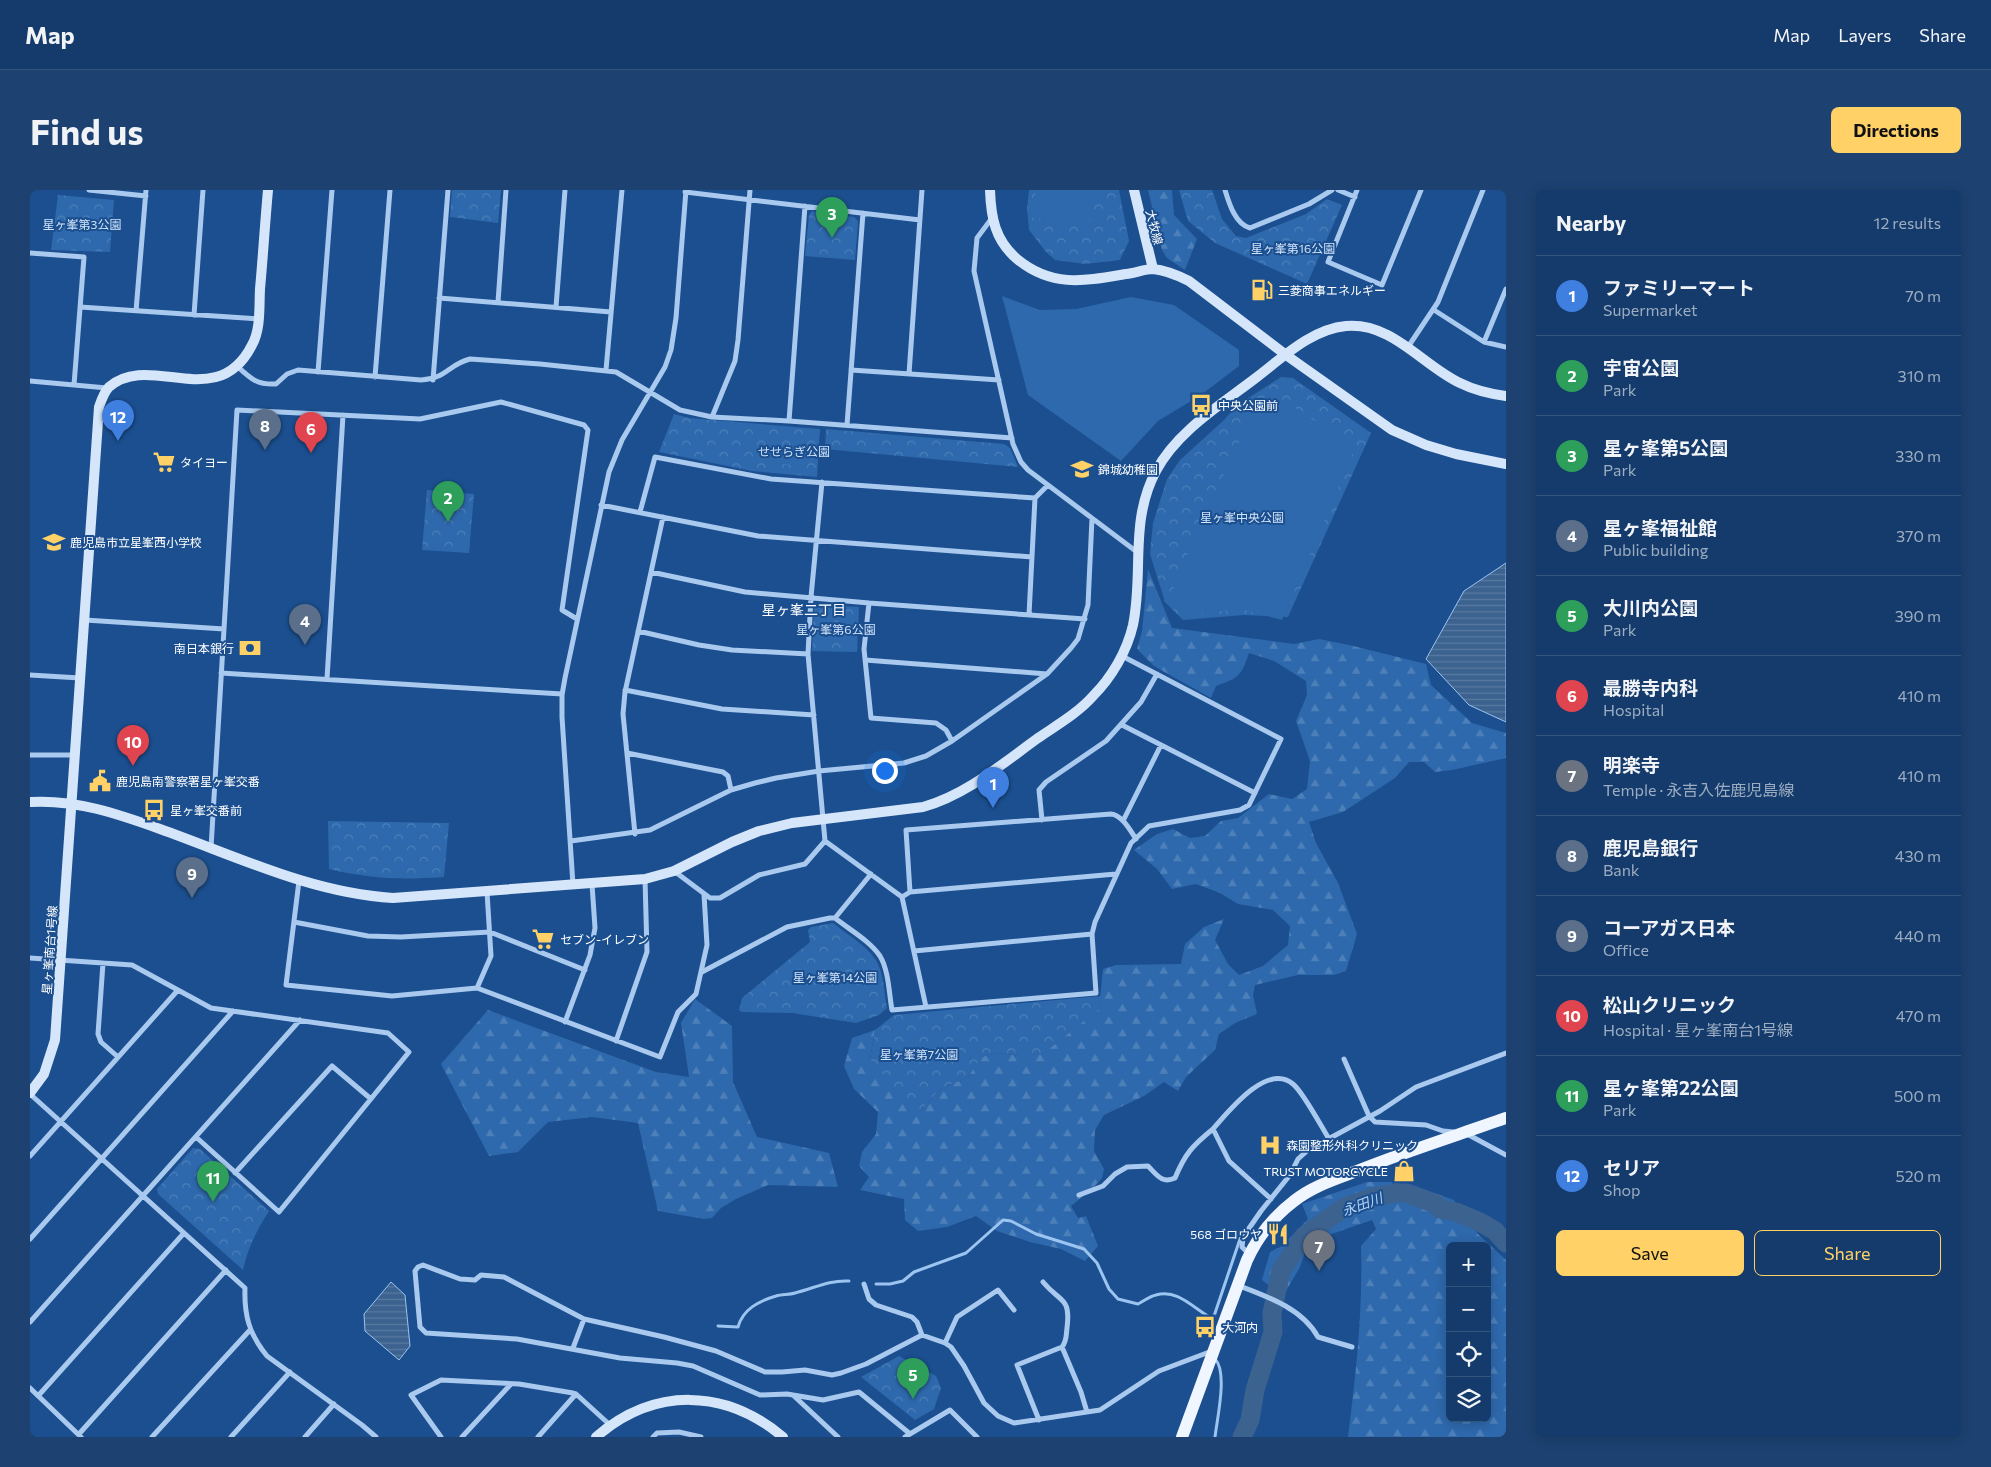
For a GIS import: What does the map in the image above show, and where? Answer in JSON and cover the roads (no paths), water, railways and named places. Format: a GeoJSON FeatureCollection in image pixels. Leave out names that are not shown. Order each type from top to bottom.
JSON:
{"type":"FeatureCollection","features":[{"type":"Feature","properties":{"kind":"main road"},"geometry":{"type":"LineString","coordinates":[[1182,1437],[1250,1254],[1260,1234],[1274,1218],[1294,1200],[1323,1184],[1400,1154],[1506,1118]]}},
{"type":"Feature","properties":{"kind":"street"},"geometry":{"type":"LineString","coordinates":[[89,190],[146,193],[136,311]]}},
{"type":"Feature","properties":{"kind":"street"},"geometry":{"type":"LineString","coordinates":[[194,315],[204,190]]}},
{"type":"Feature","properties":{"kind":"street"},"geometry":{"type":"LineString","coordinates":[[30,381],[108,388],[130,376],[143,375],[206,380],[217,377],[237,366],[252,345],[256,335],[268,190]]}},
{"type":"Feature","properties":{"kind":"street"},"geometry":{"type":"LineString","coordinates":[[318,372],[332,190]]}},
{"type":"Feature","properties":{"kind":"street"},"geometry":{"type":"LineString","coordinates":[[375,376],[390,190]]}},
{"type":"Feature","properties":{"kind":"street"},"geometry":{"type":"LineString","coordinates":[[433,380],[448,190]]}},
{"type":"Feature","properties":{"kind":"street"},"geometry":{"type":"LineString","coordinates":[[498,302],[506,190]]}},
{"type":"Feature","properties":{"kind":"street"},"geometry":{"type":"LineString","coordinates":[[556,307],[565,190]]}},
{"type":"Feature","properties":{"kind":"street"},"geometry":{"type":"LineString","coordinates":[[606,370],[622,190]]}},
{"type":"Feature","properties":{"kind":"street"},"geometry":{"type":"LineString","coordinates":[[712,417],[735,361],[750,190]]}},
{"type":"Feature","properties":{"kind":"street"},"geometry":{"type":"LineString","coordinates":[[909,374],[922,190]]}},
{"type":"Feature","properties":{"kind":"street"},"geometry":{"type":"LineString","coordinates":[[990,190],[992,218],[1000,238],[1009,252],[1025,265],[1055,280],[1100,279],[1153,270],[1179,276],[1189,281],[1286,355],[1392,430],[1426,446],[1506,464]]}},
{"type":"Feature","properties":{"kind":"street","name":"大牧線"},"geometry":{"type":"LineString","coordinates":[[1134,190],[1153,270]]}},
{"type":"Feature","properties":{"kind":"street"},"geometry":{"type":"LineString","coordinates":[[1225,190],[1237,219],[1250,228],[1309,204],[1332,190]]}},
{"type":"Feature","properties":{"kind":"street"},"geometry":{"type":"LineString","coordinates":[[1338,190],[1355,197]]}},
{"type":"Feature","properties":{"kind":"street"},"geometry":{"type":"LineString","coordinates":[[1357,190],[1328,262],[1382,285],[1421,190]]}},
{"type":"Feature","properties":{"kind":"street"},"geometry":{"type":"LineString","coordinates":[[1408,347],[1434,310],[1483,190]]}},
{"type":"Feature","properties":{"kind":"street"},"geometry":{"type":"LineString","coordinates":[[574,885],[562,694],[601,505],[615,454],[665,367],[674,336],[686,191],[920,220]]}},
{"type":"Feature","properties":{"kind":"street"},"geometry":{"type":"LineString","coordinates":[[789,421],[805,206]]}},
{"type":"Feature","properties":{"kind":"street"},"geometry":{"type":"LineString","coordinates":[[847,425],[863,213]]}},
{"type":"Feature","properties":{"kind":"street"},"geometry":{"type":"LineString","coordinates":[[992,218],[976,238],[974,271],[1012,438],[1021,462],[1028,470],[1137,552]]}},
{"type":"Feature","properties":{"kind":"street"},"geometry":{"type":"LineString","coordinates":[[30,253],[84,257],[74,385]]}},
{"type":"Feature","properties":{"kind":"street"},"geometry":{"type":"LineString","coordinates":[[1484,342],[1506,288]]}},
{"type":"Feature","properties":{"kind":"street"},"geometry":{"type":"LineString","coordinates":[[439,298],[611,312]]}},
{"type":"Feature","properties":{"kind":"street"},"geometry":{"type":"LineString","coordinates":[[80,307],[258,319]]}},
{"type":"Feature","properties":{"kind":"street"},"geometry":{"type":"LineString","coordinates":[[1434,310],[1484,342],[1506,347]]}},
{"type":"Feature","properties":{"kind":"street"},"geometry":{"type":"LineString","coordinates":[[30,802],[73,803],[121,816],[299,881],[368,897],[392,898],[645,879],[674,871],[732,842],[760,831],[792,823],[935,804],[968,787],[1079,709],[1106,682],[1122,656],[1132,626],[1137,584],[1139,521],[1156,471],[1169,450],[1198,423],[1286,355],[1316,334],[1347,326],[1378,329],[1460,383],[1483,392],[1506,396]]}},
{"type":"Feature","properties":{"kind":"street"},"geometry":{"type":"LineString","coordinates":[[237,366],[253,380],[261,384],[276,384],[292,371],[433,380],[462,361],[470,359],[606,370],[624,376],[680,410],[712,417],[1012,438]]}},
{"type":"Feature","properties":{"kind":"street"},"geometry":{"type":"LineString","coordinates":[[851,370],[999,380]]}},
{"type":"Feature","properties":{"kind":"street","name":"星ヶ峯南台1号線"},"geometry":{"type":"LineString","coordinates":[[30,1094],[44,1074],[55,1040],[73,803],[99,407],[108,388]]}},
{"type":"Feature","properties":{"kind":"street"},"geometry":{"type":"LineString","coordinates":[[211,848],[236,410],[420,419],[501,402],[584,425],[588,430],[562,610],[577,619]]}},
{"type":"Feature","properties":{"kind":"street"},"geometry":{"type":"LineString","coordinates":[[327,679],[343,415]]}},
{"type":"Feature","properties":{"kind":"street"},"geometry":{"type":"LineString","coordinates":[[640,512],[655,457],[747,475],[1035,498]]}},
{"type":"Feature","properties":{"kind":"street"},"geometry":{"type":"LineString","coordinates":[[674,871],[710,898],[720,898],[760,875],[805,864],[825,841],[808,654],[811,597],[818,540],[822,482]]}},
{"type":"Feature","properties":{"kind":"street"},"geometry":{"type":"LineString","coordinates":[[1029,615],[1035,498],[1048,485]]}},
{"type":"Feature","properties":{"kind":"street"},"geometry":{"type":"LineString","coordinates":[[601,505],[758,536],[1032,557]]}},
{"type":"Feature","properties":{"kind":"street"},"geometry":{"type":"LineString","coordinates":[[635,834],[623,714],[625,690],[663,517]]}},
{"type":"Feature","properties":{"kind":"street"},"geometry":{"type":"LineString","coordinates":[[570,841],[635,834],[650,830],[699,808],[731,790],[776,778],[820,771],[904,763],[926,756],[952,741],[1047,674],[1074,644],[1085,619],[1088,604],[1092,518]]}},
{"type":"Feature","properties":{"kind":"street"},"geometry":{"type":"LineString","coordinates":[[651,572],[745,592],[1085,619]]}},
{"type":"Feature","properties":{"kind":"street"},"geometry":{"type":"LineString","coordinates":[[869,603],[864,649],[871,718],[936,723],[946,730],[952,741]]}},
{"type":"Feature","properties":{"kind":"street"},"geometry":{"type":"LineString","coordinates":[[84,620],[224,629]]}},
{"type":"Feature","properties":{"kind":"street"},"geometry":{"type":"LineString","coordinates":[[638,631],[724,649],[808,654]]}},
{"type":"Feature","properties":{"kind":"street"},"geometry":{"type":"LineString","coordinates":[[702,972],[787,927],[835,918],[873,947],[881,958],[892,1010],[1096,993],[1092,934],[1100,909],[1131,843],[1149,826],[1240,810],[1249,805],[1281,739],[1122,656]]}},
{"type":"Feature","properties":{"kind":"street"},"geometry":{"type":"LineString","coordinates":[[865,660],[1047,674]]}},
{"type":"Feature","properties":{"kind":"street"},"geometry":{"type":"LineString","coordinates":[[221,673],[562,694]]}},
{"type":"Feature","properties":{"kind":"street"},"geometry":{"type":"LineString","coordinates":[[1042,820],[1039,790],[1046,782],[1106,741],[1141,702],[1157,674]]}},
{"type":"Feature","properties":{"kind":"street"},"geometry":{"type":"LineString","coordinates":[[30,675],[80,678]]}},
{"type":"Feature","properties":{"kind":"street"},"geometry":{"type":"LineString","coordinates":[[625,690],[722,709],[814,715]]}},
{"type":"Feature","properties":{"kind":"street"},"geometry":{"type":"LineString","coordinates":[[1122,725],[1255,794]]}},
{"type":"Feature","properties":{"kind":"street"},"geometry":{"type":"LineString","coordinates":[[1123,821],[1161,745]]}},
{"type":"Feature","properties":{"kind":"street"},"geometry":{"type":"LineString","coordinates":[[627,753],[723,772],[728,776],[731,790]]}},
{"type":"Feature","properties":{"kind":"street"},"geometry":{"type":"LineString","coordinates":[[30,755],[75,755]]}},
{"type":"Feature","properties":{"kind":"street"},"geometry":{"type":"LineString","coordinates":[[910,892],[906,830],[1116,814],[1136,839]]}},
{"type":"Feature","properties":{"kind":"street"},"geometry":{"type":"LineString","coordinates":[[825,841],[902,897],[926,1007]]}},
{"type":"Feature","properties":{"kind":"street"},"geometry":{"type":"LineString","coordinates":[[835,918],[871,874]]}},
{"type":"Feature","properties":{"kind":"street"},"geometry":{"type":"LineString","coordinates":[[902,897],[910,892],[1116,874]]}},
{"type":"Feature","properties":{"kind":"street"},"geometry":{"type":"LineString","coordinates":[[616,1040],[647,952],[645,879]]}},
{"type":"Feature","properties":{"kind":"street"},"geometry":{"type":"LineString","coordinates":[[299,881],[286,985],[392,996],[477,988],[660,1057],[678,1012],[696,994],[702,972],[707,945],[704,894]]}},
{"type":"Feature","properties":{"kind":"street"},"geometry":{"type":"LineString","coordinates":[[564,1022],[585,970],[595,928],[592,884]]}},
{"type":"Feature","properties":{"kind":"street"},"geometry":{"type":"LineString","coordinates":[[477,988],[491,956],[487,892]]}},
{"type":"Feature","properties":{"kind":"street"},"geometry":{"type":"LineString","coordinates":[[294,922],[368,936],[402,937],[490,932],[585,970]]}},
{"type":"Feature","properties":{"kind":"street"},"geometry":{"type":"LineString","coordinates":[[914,951],[1092,934]]}},
{"type":"Feature","properties":{"kind":"street"},"geometry":{"type":"LineString","coordinates":[[30,958],[132,964],[211,1008],[388,1032],[409,1052],[279,1212],[196,1137]]}},
{"type":"Feature","properties":{"kind":"street"},"geometry":{"type":"LineString","coordinates":[[103,963],[98,1034],[101,1042],[118,1057]]}},
{"type":"Feature","properties":{"kind":"street"},"geometry":{"type":"LineString","coordinates":[[30,1156],[178,990]]}},
{"type":"Feature","properties":{"kind":"street"},"geometry":{"type":"LineString","coordinates":[[30,1239],[233,1011]]}},
{"type":"Feature","properties":{"kind":"street"},"geometry":{"type":"LineString","coordinates":[[30,1322],[300,1020]]}},
{"type":"Feature","properties":{"kind":"street"},"geometry":{"type":"LineString","coordinates":[[1250,1254],[1242,1247],[1243,1237],[1290,1175],[1298,1159],[1308,1150],[1416,1087],[1506,1053]]}},
{"type":"Feature","properties":{"kind":"street"},"geometry":{"type":"LineString","coordinates":[[1344,1059],[1369,1116],[1375,1122],[1426,1125],[1443,1131],[1464,1133],[1506,1155]]}},
{"type":"Feature","properties":{"kind":"street"},"geometry":{"type":"LineString","coordinates":[[236,1173],[332,1066],[371,1099]]}},
{"type":"Feature","properties":{"kind":"street"},"geometry":{"type":"LineString","coordinates":[[1079,1195],[1103,1186],[1115,1174],[1127,1168],[1148,1166],[1161,1180],[1168,1181],[1175,1178],[1185,1155],[1197,1142],[1213,1129],[1237,1102],[1258,1085],[1274,1078],[1282,1078],[1293,1084],[1329,1139]]}},
{"type":"Feature","properties":{"kind":"street"},"geometry":{"type":"LineString","coordinates":[[30,1094],[246,1288],[245,1314],[257,1344],[267,1356],[362,1424],[376,1437]]}},
{"type":"Feature","properties":{"kind":"street"},"geometry":{"type":"LineString","coordinates":[[1213,1129],[1229,1161],[1271,1199]]}},
{"type":"Feature","properties":{"kind":"street"},"geometry":{"type":"LineString","coordinates":[[38,1396],[184,1233]]}},
{"type":"Feature","properties":{"kind":"street"},"geometry":{"type":"LineString","coordinates":[[922,1335],[866,1364],[841,1374],[805,1370],[765,1372],[716,1351],[584,1319],[504,1277],[481,1275],[475,1280],[460,1279],[423,1265],[415,1271],[420,1327],[426,1333],[517,1339],[620,1358],[693,1366],[760,1395],[794,1395],[823,1400],[859,1392],[907,1435],[950,1410],[977,1437]]}},
{"type":"Feature","properties":{"kind":"street"},"geometry":{"type":"LineString","coordinates":[[30,1388],[80,1436],[226,1270]]}},
{"type":"Feature","properties":{"kind":"street"},"geometry":{"type":"LineString","coordinates":[[1039,1420],[1017,1365],[1062,1347],[1065,1343],[1069,1314],[1068,1305],[1043,1282]]}},
{"type":"Feature","properties":{"kind":"street"},"geometry":{"type":"LineString","coordinates":[[864,1284],[869,1299],[882,1307],[912,1317],[922,1335],[945,1343],[964,1366],[984,1403],[998,1416],[1014,1423],[1100,1410],[1159,1371],[1213,1351]]}},
{"type":"Feature","properties":{"kind":"street"},"geometry":{"type":"LineString","coordinates":[[1237,1285],[1289,1308],[1313,1328],[1318,1337],[1352,1347]]}},
{"type":"Feature","properties":{"kind":"street"},"geometry":{"type":"LineString","coordinates":[[945,1343],[957,1317],[998,1290],[1014,1310]]}},
{"type":"Feature","properties":{"kind":"street"},"geometry":{"type":"LineString","coordinates":[[573,1348],[584,1319]]}},
{"type":"Feature","properties":{"kind":"street"},"geometry":{"type":"LineString","coordinates":[[152,1437],[250,1330]]}},
{"type":"Feature","properties":{"kind":"street"},"geometry":{"type":"LineString","coordinates":[[1062,1347],[1081,1392],[1087,1412]]}},
{"type":"Feature","properties":{"kind":"street"},"geometry":{"type":"LineString","coordinates":[[232,1437],[290,1372]]}},
{"type":"Feature","properties":{"kind":"street"},"geometry":{"type":"LineString","coordinates":[[441,1437],[412,1395],[441,1380],[511,1384],[576,1394],[610,1425]]}},
{"type":"Feature","properties":{"kind":"street"},"geometry":{"type":"LineString","coordinates":[[462,1437],[511,1384]]}},
{"type":"Feature","properties":{"kind":"street"},"geometry":{"type":"LineString","coordinates":[[538,1437],[576,1394]]}},
{"type":"Feature","properties":{"kind":"street"},"geometry":{"type":"LineString","coordinates":[[794,1395],[838,1437]]}},
{"type":"Feature","properties":{"kind":"street"},"geometry":{"type":"LineString","coordinates":[[596,1437],[621,1418],[649,1406],[670,1401],[706,1400],[725,1404],[756,1417],[783,1437]]}},
{"type":"Feature","properties":{"kind":"street"},"geometry":{"type":"LineString","coordinates":[[305,1437],[334,1404]]}},
{"type":"Feature","properties":{"kind":"street"},"geometry":{"type":"LineString","coordinates":[[653,1437],[657,1433],[679,1432],[701,1437]]}},
{"type":"Feature","properties":{"kind":"waterway","name":"永田川"},"geometry":{"type":"LineString","coordinates":[[1242,1437],[1250,1420],[1255,1390],[1273,1332],[1272,1313],[1281,1271],[1304,1236],[1345,1207],[1374,1197],[1403,1192],[1436,1204],[1440,1209],[1456,1212],[1480,1222],[1495,1231],[1506,1243]]}},
{"type":"Feature","properties":{"kind":"waterway"},"geometry":{"type":"LineString","coordinates":[[876,1284],[890,1284],[903,1281],[914,1272],[966,1253],[1003,1220],[1011,1221],[1036,1234],[1084,1249],[1097,1263],[1109,1289],[1118,1299],[1138,1304],[1149,1297],[1164,1294],[1172,1295],[1186,1301],[1213,1319]]}},
{"type":"Feature","properties":{"kind":"waterway"},"geometry":{"type":"LineString","coordinates":[[1210,1328],[1241,1236]]}},
{"type":"Feature","properties":{"kind":"waterway"},"geometry":{"type":"LineString","coordinates":[[718,1326],[738,1327],[744,1315],[752,1307],[778,1295],[793,1294],[828,1283],[849,1281]]}},
{"type":"Feature","properties":{"kind":"waterway"},"geometry":{"type":"LineString","coordinates":[[1215,1359],[1219,1365],[1221,1385],[1215,1437]]}},
{"type":"Feature","properties":{"kind":"place","name":"星ヶ峯第5公園"},"geometry":{"type":"Point","coordinates":[832,238]}},
{"type":"Feature","properties":{"kind":"place","name":"三菱商事エネルギー"},"geometry":{"type":"Point","coordinates":[1262,290]}},
{"type":"Feature","properties":{"kind":"place","name":"中央公園前"},"geometry":{"type":"Point","coordinates":[1201,405]}},
{"type":"Feature","properties":{"kind":"place","name":"セリア"},"geometry":{"type":"Point","coordinates":[118,441]}},
{"type":"Feature","properties":{"kind":"place","name":"鹿児島銀行"},"geometry":{"type":"Point","coordinates":[265,450]}},
{"type":"Feature","properties":{"kind":"place","name":"最勝寺内科"},"geometry":{"type":"Point","coordinates":[311,453]}},
{"type":"Feature","properties":{"kind":"place","name":"タイヨー"},"geometry":{"type":"Point","coordinates":[164,462]}},
{"type":"Feature","properties":{"kind":"place","name":"錦城幼稚園"},"geometry":{"type":"Point","coordinates":[1082,469]}},
{"type":"Feature","properties":{"kind":"place","name":"宇宙公園"},"geometry":{"type":"Point","coordinates":[448,522]}},
{"type":"Feature","properties":{"kind":"place","name":"鹿児島市立星峯西小学校"},"geometry":{"type":"Point","coordinates":[54,542]}},
{"type":"Feature","properties":{"kind":"place","name":"星ヶ峯福祉館"},"geometry":{"type":"Point","coordinates":[305,645]}},
{"type":"Feature","properties":{"kind":"place","name":"南日本銀行"},"geometry":{"type":"Point","coordinates":[250,648]}},
{"type":"Feature","properties":{"kind":"place","name":"松山クリニック"},"geometry":{"type":"Point","coordinates":[133,766]}},
{"type":"Feature","properties":{"kind":"place","name":"鹿児島南警察署星ヶ峯交番"},"geometry":{"type":"Point","coordinates":[100,781]}},
{"type":"Feature","properties":{"kind":"place","name":"ファミリーマート"},"geometry":{"type":"Point","coordinates":[993,808]}},
{"type":"Feature","properties":{"kind":"place","name":"星ヶ峯交番前"},"geometry":{"type":"Point","coordinates":[154,810]}},
{"type":"Feature","properties":{"kind":"place","name":"コーアガス日本"},"geometry":{"type":"Point","coordinates":[192,898]}},
{"type":"Feature","properties":{"kind":"place","name":"セブン-イレブン"},"geometry":{"type":"Point","coordinates":[543,939]}},
{"type":"Feature","properties":{"kind":"place","name":"森園整形外科クリニック"},"geometry":{"type":"Point","coordinates":[1270,1145]}},
{"type":"Feature","properties":{"kind":"place","name":"TRUST MOTORCYCLE"},"geometry":{"type":"Point","coordinates":[1404,1171]}},
{"type":"Feature","properties":{"kind":"place","name":"星ヶ峯第22公園"},"geometry":{"type":"Point","coordinates":[213,1202]}},
{"type":"Feature","properties":{"kind":"place","name":"568 ゴロウヤ"},"geometry":{"type":"Point","coordinates":[1278,1234]}},
{"type":"Feature","properties":{"kind":"place","name":"明楽寺"},"geometry":{"type":"Point","coordinates":[1319,1271]}},
{"type":"Feature","properties":{"kind":"place","name":"大河内"},"geometry":{"type":"Point","coordinates":[1205,1327]}},
{"type":"Feature","properties":{"kind":"place","name":"大川内公園"},"geometry":{"type":"Point","coordinates":[913,1399]}},
{"type":"Feature","properties":{"kind":"district","name":"星ヶ峯二丁目"},"geometry":{"type":"Point","coordinates":[804,609]}},
{"type":"Feature","properties":{"kind":"park label","name":"星ヶ峯第3公園"},"geometry":{"type":"Point","coordinates":[82,224]}},
{"type":"Feature","properties":{"kind":"park label","name":"星ヶ峯第16公園"},"geometry":{"type":"Point","coordinates":[1293,248]}},
{"type":"Feature","properties":{"kind":"park label","name":"せせらぎ公園"},"geometry":{"type":"Point","coordinates":[794,451]}},
{"type":"Feature","properties":{"kind":"park label","name":"星ヶ峯中央公園"},"geometry":{"type":"Point","coordinates":[1242,517]}},
{"type":"Feature","properties":{"kind":"park label","name":"星ヶ峯第6公園"},"geometry":{"type":"Point","coordinates":[836,629]}},
{"type":"Feature","properties":{"kind":"park label","name":"星ヶ峯第14公園"},"geometry":{"type":"Point","coordinates":[835,977]}},
{"type":"Feature","properties":{"kind":"park label","name":"星ヶ峯第7公園"},"geometry":{"type":"Point","coordinates":[919,1054]}}]}
